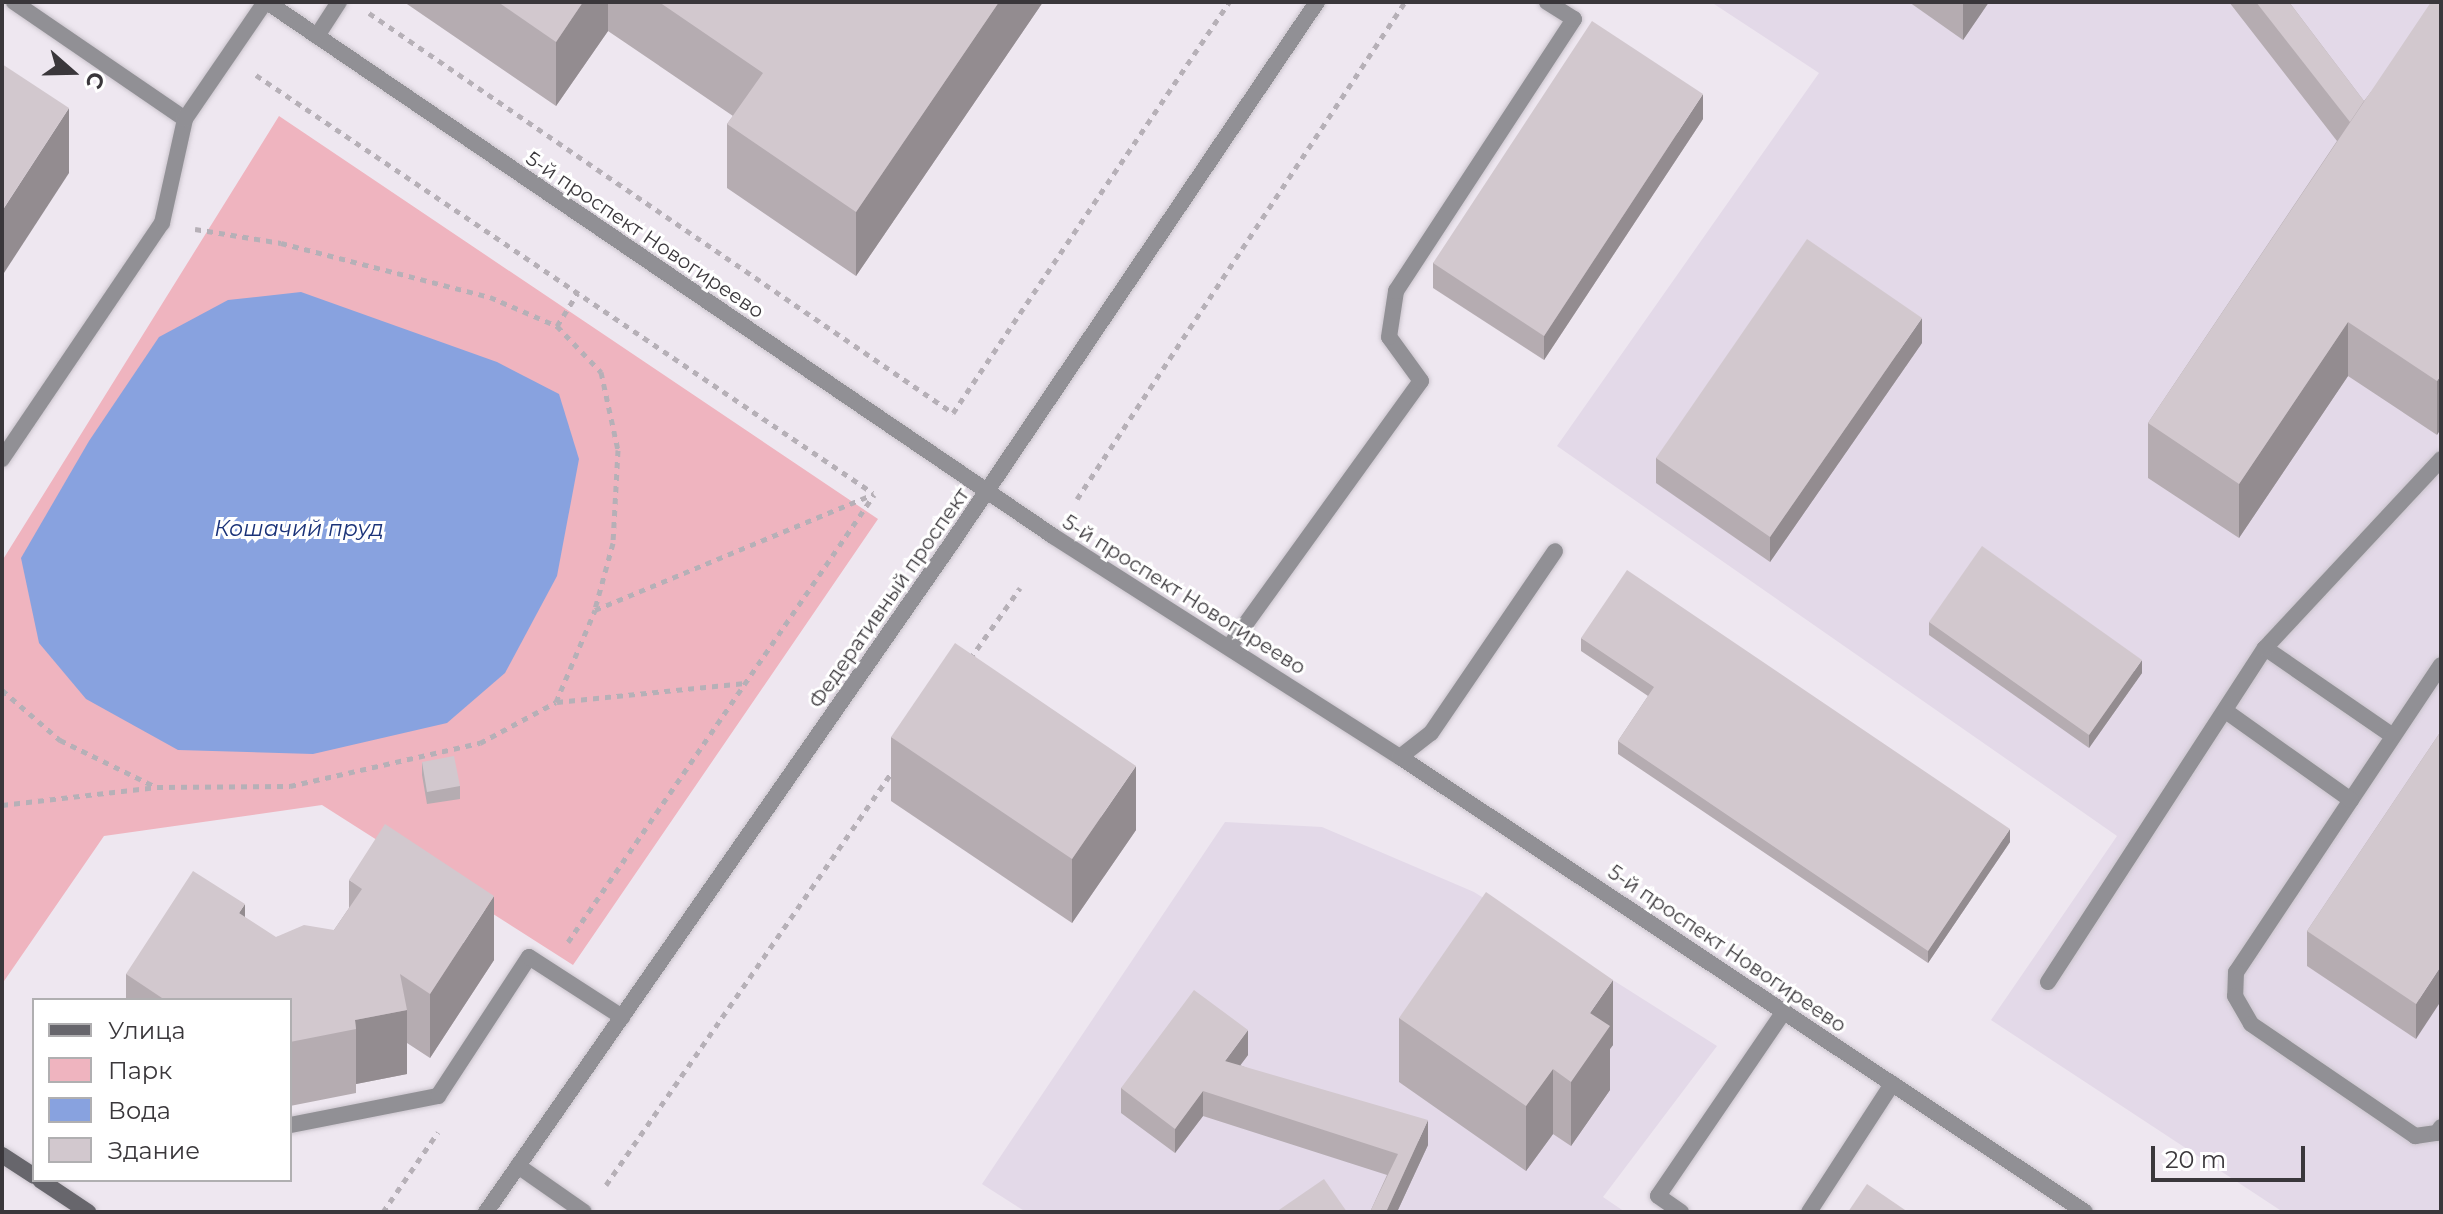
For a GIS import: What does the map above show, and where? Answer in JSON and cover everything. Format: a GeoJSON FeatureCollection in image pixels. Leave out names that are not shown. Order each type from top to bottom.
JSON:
{"type":"FeatureCollection","features":[{"type":"Feature","properties":{"kind":"main road"},"geometry":{"type":"LineString","coordinates":[[2,1155],[32,1175]]}},
{"type":"Feature","properties":{"kind":"main road"},"geometry":{"type":"LineString","coordinates":[[43,1182],[88,1212]]}},
{"type":"Feature","properties":{"kind":"street"},"geometry":{"type":"LineString","coordinates":[[14,2],[185,119]]}},
{"type":"Feature","properties":{"kind":"street"},"geometry":{"type":"LineString","coordinates":[[2,459],[162,223],[185,119],[266,2]]}},
{"type":"Feature","properties":{"kind":"street","name":"5-й проспект Новогиреево"},"geometry":{"type":"LineString","coordinates":[[266,2],[987,491],[1400,757],[2085,1212]]}},
{"type":"Feature","properties":{"kind":"street"},"geometry":{"type":"LineString","coordinates":[[317,36],[339,2]]}},
{"type":"Feature","properties":{"kind":"street","name":"Федеративный проспект"},"geometry":{"type":"LineString","coordinates":[[486,1212],[987,491],[1317,2]]}},
{"type":"Feature","properties":{"kind":"street"},"geometry":{"type":"LineString","coordinates":[[1229,647],[1421,381],[1389,337],[1396,291],[1574,19],[1547,2]]}},
{"type":"Feature","properties":{"kind":"street"},"geometry":{"type":"LineString","coordinates":[[2048,982],[2227,712],[2265,648],[2441,459]]}},
{"type":"Feature","properties":{"kind":"street"},"geometry":{"type":"LineString","coordinates":[[1400,757],[1431,733],[1555,551]]}},
{"type":"Feature","properties":{"kind":"street"},"geometry":{"type":"LineString","coordinates":[[2265,648],[2393,736]]}},
{"type":"Feature","properties":{"kind":"street"},"geometry":{"type":"LineString","coordinates":[[2441,665],[2236,972],[2235,996],[2251,1024],[2415,1136],[2437,1133],[2441,1127]]}},
{"type":"Feature","properties":{"kind":"street"},"geometry":{"type":"LineString","coordinates":[[2227,712],[2351,800]]}},
{"type":"Feature","properties":{"kind":"street"},"geometry":{"type":"LineString","coordinates":[[292,1125],[438,1096],[529,957],[622,1017]]}},
{"type":"Feature","properties":{"kind":"street"},"geometry":{"type":"LineString","coordinates":[[1681,1212],[1658,1196],[1784,1011]]}},
{"type":"Feature","properties":{"kind":"street"},"geometry":{"type":"LineString","coordinates":[[1809,1212],[1892,1084]]}},
{"type":"Feature","properties":{"kind":"street"},"geometry":{"type":"LineString","coordinates":[[518,1166],[584,1212]]}},
{"type":"Feature","properties":{"kind":"path"},"geometry":{"type":"LineString","coordinates":[[367,11],[953,413],[1229,2]]}},
{"type":"Feature","properties":{"kind":"path"},"geometry":{"type":"LineString","coordinates":[[1077,499],[1405,2]]}},
{"type":"Feature","properties":{"kind":"path"},"geometry":{"type":"LineString","coordinates":[[228,56],[874,494]]}},
{"type":"Feature","properties":{"kind":"path"},"geometry":{"type":"LineString","coordinates":[[162,223],[281,243],[475,293],[557,326],[601,372],[618,450],[613,543],[595,610],[556,702]]}},
{"type":"Feature","properties":{"kind":"path"},"geometry":{"type":"LineString","coordinates":[[557,326],[578,293]]}},
{"type":"Feature","properties":{"kind":"path"},"geometry":{"type":"LineString","coordinates":[[595,610],[874,494]]}},
{"type":"Feature","properties":{"kind":"path"},"geometry":{"type":"LineString","coordinates":[[549,970],[874,494]]}},
{"type":"Feature","properties":{"kind":"path"},"geometry":{"type":"LineString","coordinates":[[966,666],[1020,588]]}},
{"type":"Feature","properties":{"kind":"path"},"geometry":{"type":"LineString","coordinates":[[2,805],[157,787],[290,786],[480,743],[556,702],[745,683]]}},
{"type":"Feature","properties":{"kind":"path"},"geometry":{"type":"LineString","coordinates":[[2,690],[60,740],[157,787]]}},
{"type":"Feature","properties":{"kind":"path"},"geometry":{"type":"LineString","coordinates":[[596,1199],[903,757]]}},
{"type":"Feature","properties":{"kind":"path"},"geometry":{"type":"LineString","coordinates":[[383,1212],[444,1123]]}},
{"type":"Feature","properties":{"kind":"shaded area"},"geometry":{"type":"Polygon","coordinates":[[[1711,2],[2441,2],[2441,1212],[2283,1212],[1991,1020],[2117,836],[1557,446],[1819,73],[1711,2]]]}},
{"type":"Feature","properties":{"kind":"shaded area"},"geometry":{"type":"Polygon","coordinates":[[[1225,822],[1322,827],[1474,892],[1717,1046],[1603,1197],[1625,1212],[1026,1212],[982,1184],[1225,822]]]}},
{"type":"Feature","properties":{"kind":"green space"},"geometry":{"type":"Polygon","coordinates":[[[279,116],[878,519],[573,965],[322,805],[104,836],[2,984],[2,561],[279,116]]]}},
{"type":"Feature","properties":{"kind":"water","name":"Кошачий пруд"},"geometry":{"type":"Polygon","coordinates":[[[301,292],[497,362],[559,394],[579,459],[557,576],[505,673],[447,723],[313,754],[178,750],[86,699],[39,643],[21,558],[89,441],[159,337],[228,300],[301,292]]]}},
{"type":"Feature","properties":{"kind":"building"},"geometry":{"type":"Polygon","coordinates":[[[498,2],[583,2],[556,42],[498,2]]]}},
{"type":"Feature","properties":{"kind":"building"},"geometry":{"type":"Polygon","coordinates":[[[659,2],[999,2],[856,212],[727,124],[763,73],[659,2]]]}},
{"type":"Feature","properties":{"kind":"building"},"geometry":{"type":"Polygon","coordinates":[[[2256,2],[2289,2],[2364,101],[2350,122],[2256,2]]]}},
{"type":"Feature","properties":{"kind":"building"},"geometry":{"type":"Polygon","coordinates":[[[2431,2],[2441,2],[2441,375],[2437,381],[2348,322],[2239,484],[2148,423],[2431,2]]]}},
{"type":"Feature","properties":{"kind":"building"},"geometry":{"type":"Polygon","coordinates":[[[1592,21],[1703,94],[1544,336],[1433,263],[1592,21]]]}},
{"type":"Feature","properties":{"kind":"building"},"geometry":{"type":"Polygon","coordinates":[[[2,64],[69,108],[2,211],[2,64]]]}},
{"type":"Feature","properties":{"kind":"building"},"geometry":{"type":"Polygon","coordinates":[[[1807,239],[1922,318],[1770,537],[1656,458],[1807,239]]]}},
{"type":"Feature","properties":{"kind":"building"},"geometry":{"type":"Polygon","coordinates":[[[1982,546],[2142,660],[2089,735],[1929,622],[1982,546]]]}},
{"type":"Feature","properties":{"kind":"building"},"geometry":{"type":"Polygon","coordinates":[[[1627,570],[2010,829],[1928,951],[1618,741],[1654,687],[1581,638],[1627,570]]]}},
{"type":"Feature","properties":{"kind":"building"},"geometry":{"type":"Polygon","coordinates":[[[955,643],[1136,766],[1072,859],[891,737],[955,643]]]}},
{"type":"Feature","properties":{"kind":"building"},"geometry":{"type":"Polygon","coordinates":[[[2441,731],[2441,966],[2416,1004],[2307,931],[2441,731]]]}},
{"type":"Feature","properties":{"kind":"building"},"geometry":{"type":"Polygon","coordinates":[[[454,756],[460,786],[427,792],[422,762],[454,756]]]}},
{"type":"Feature","properties":{"kind":"building"},"geometry":{"type":"Polygon","coordinates":[[[385,824],[494,896],[430,994],[400,974],[407,1010],[355,1020],[356,1029],[292,1042],[292,998],[162,998],[126,974],[193,871],[245,904],[239,913],[276,937],[304,925],[334,930],[362,889],[349,880],[385,824]]]}},
{"type":"Feature","properties":{"kind":"building"},"geometry":{"type":"Polygon","coordinates":[[[1486,892],[1613,980],[1590,1013],[1610,1026],[1571,1082],[1553,1069],[1526,1106],[1399,1018],[1486,892]]]}},
{"type":"Feature","properties":{"kind":"building"},"geometry":{"type":"Polygon","coordinates":[[[1194,990],[1248,1030],[1225,1061],[1428,1120],[1386,1212],[1370,1212],[1398,1154],[1203,1091],[1175,1129],[1121,1088],[1194,990]]]}},
{"type":"Feature","properties":{"kind":"building"},"geometry":{"type":"Polygon","coordinates":[[[1324,1179],[1347,1212],[1276,1212],[1324,1179]]]}},
{"type":"Feature","properties":{"kind":"building"},"geometry":{"type":"Polygon","coordinates":[[[1867,1184],[1908,1212],[1848,1212],[1867,1184]]]}}]}
